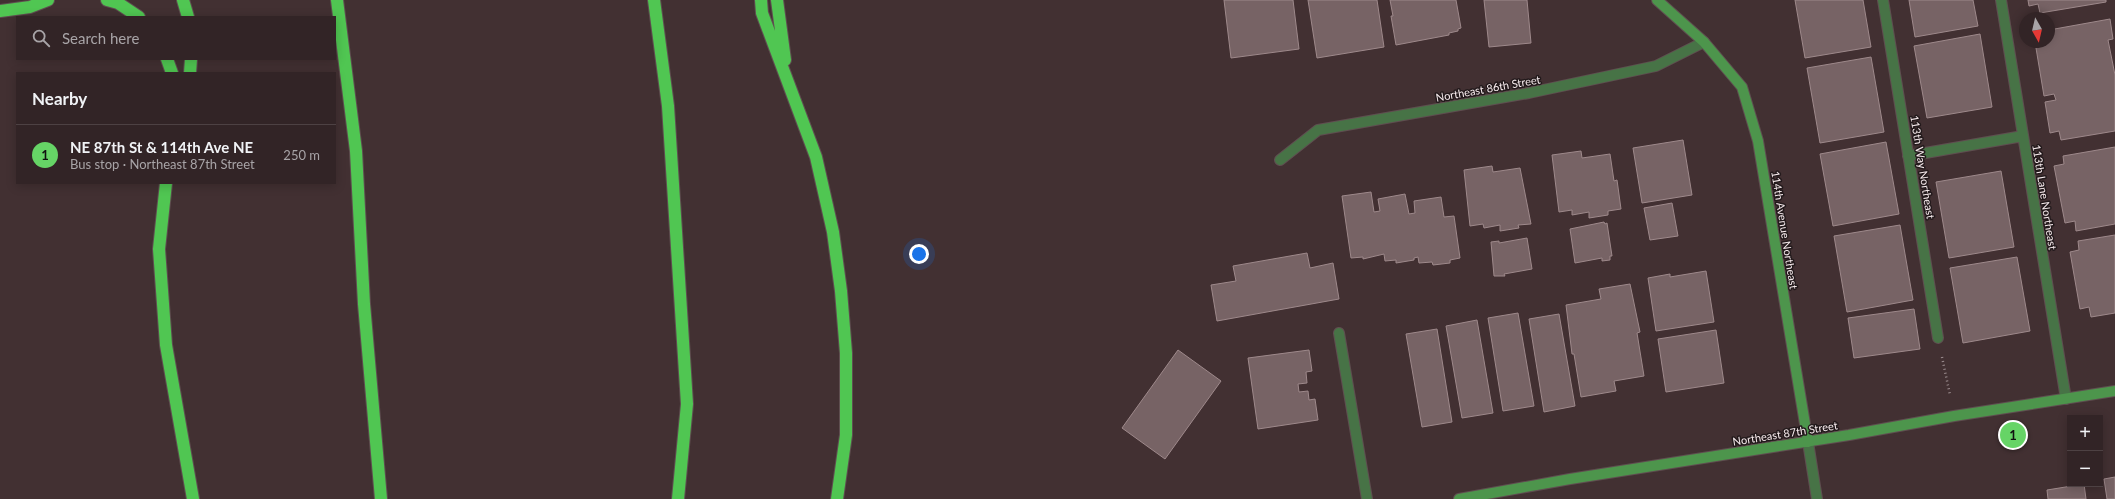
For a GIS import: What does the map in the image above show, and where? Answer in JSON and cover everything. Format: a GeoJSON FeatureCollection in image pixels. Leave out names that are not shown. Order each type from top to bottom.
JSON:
{"type":"FeatureCollection","features":[{"type":"Feature","properties":{"kind":"highway"},"geometry":{"type":"LineString","coordinates":[[0,12],[30,7],[48,0]]}},
{"type":"Feature","properties":{"kind":"highway"},"geometry":{"type":"LineString","coordinates":[[106,0],[118,3],[138,16]]}},
{"type":"Feature","properties":{"kind":"highway"},"geometry":{"type":"LineString","coordinates":[[183,0],[188,16]]}},
{"type":"Feature","properties":{"kind":"highway"},"geometry":{"type":"LineString","coordinates":[[337,0],[356,151],[364,304],[381,499]]}},
{"type":"Feature","properties":{"kind":"highway"},"geometry":{"type":"LineString","coordinates":[[654,0],[668,106],[687,404],[678,499]]}},
{"type":"Feature","properties":{"kind":"highway"},"geometry":{"type":"LineString","coordinates":[[761,0],[762,13],[816,157],[833,232],[841,291],[846,353],[846,435],[837,499]]}},
{"type":"Feature","properties":{"kind":"highway"},"geometry":{"type":"LineString","coordinates":[[777,0],[789,86]]}},
{"type":"Feature","properties":{"kind":"highway"},"geometry":{"type":"LineString","coordinates":[[167,60],[172,72]]}},
{"type":"Feature","properties":{"kind":"highway"},"geometry":{"type":"LineString","coordinates":[[190,72],[191,60]]}},
{"type":"Feature","properties":{"kind":"highway"},"geometry":{"type":"LineString","coordinates":[[166,184],[159,249],[166,345],[193,499]]}},
{"type":"Feature","properties":{"kind":"street","name":"114th Avenue Northeast"},"geometry":{"type":"LineString","coordinates":[[1657,0],[1704,42],[1742,87],[1758,141],[1817,499]]}},
{"type":"Feature","properties":{"kind":"street","name":"113th Way Northeast"},"geometry":{"type":"LineString","coordinates":[[1883,0],[1938,338]]}},
{"type":"Feature","properties":{"kind":"street","name":"113th Lane Northeast"},"geometry":{"type":"LineString","coordinates":[[2001,0],[2066,399]]}},
{"type":"Feature","properties":{"kind":"street","name":"Northeast 86th Street"},"geometry":{"type":"LineString","coordinates":[[1280,160],[1318,130],[1529,93],[1656,66],[1704,42]]}},
{"type":"Feature","properties":{"kind":"street"},"geometry":{"type":"LineString","coordinates":[[1908,156],[2023,136]]}},
{"type":"Feature","properties":{"kind":"street"},"geometry":{"type":"LineString","coordinates":[[1339,333],[1367,499]]}},
{"type":"Feature","properties":{"kind":"street","name":"Northeast 87th Street"},"geometry":{"type":"LineString","coordinates":[[1459,499],[1570,479],[1808,442],[1954,416],[2115,391]]}},
{"type":"Feature","properties":{"kind":"path"},"geometry":{"type":"LineString","coordinates":[[1938,338],[1954,416]]}},
{"type":"Feature","properties":{"kind":"building"},"geometry":{"type":"Polygon","coordinates":[[[1224,0],[1293,0],[1299,49],[1231,58],[1224,0]]]}},
{"type":"Feature","properties":{"kind":"building"},"geometry":{"type":"Polygon","coordinates":[[[1308,0],[1377,0],[1384,47],[1317,58],[1308,0]]]}},
{"type":"Feature","properties":{"kind":"building"},"geometry":{"type":"Polygon","coordinates":[[[1390,0],[1456,0],[1461,28],[1458,29],[1458,31],[1449,33],[1449,35],[1396,45],[1390,0]]]}},
{"type":"Feature","properties":{"kind":"building"},"geometry":{"type":"Polygon","coordinates":[[[1484,0],[1527,0],[1531,43],[1489,47],[1484,0]]]}},
{"type":"Feature","properties":{"kind":"building"},"geometry":{"type":"Polygon","coordinates":[[[1795,0],[1863,0],[1871,47],[1805,58],[1795,0]]]}},
{"type":"Feature","properties":{"kind":"building"},"geometry":{"type":"Polygon","coordinates":[[[1909,0],[1973,0],[1978,26],[1915,37],[1909,0]]]}},
{"type":"Feature","properties":{"kind":"building"},"geometry":{"type":"Polygon","coordinates":[[[2028,0],[2106,0],[2106,2],[2046,12],[2040,12],[2038,4],[2029,6],[2028,0]]]}},
{"type":"Feature","properties":{"kind":"building"},"geometry":{"type":"Polygon","coordinates":[[[2110,19],[2113,39],[2108,40],[2115,75],[2115,131],[2061,140],[2059,131],[2050,133],[2045,102],[2056,100],[2054,94],[2044,96],[2036,48],[2055,48],[2055,29],[2110,19]]]}},
{"type":"Feature","properties":{"kind":"building"},"geometry":{"type":"Polygon","coordinates":[[[1980,34],[1992,107],[1927,118],[1914,46],[1980,34]]]}},
{"type":"Feature","properties":{"kind":"building"},"geometry":{"type":"Polygon","coordinates":[[[1871,57],[1884,132],[1820,143],[1807,68],[1871,57]]]}},
{"type":"Feature","properties":{"kind":"building"},"geometry":{"type":"Polygon","coordinates":[[[1683,140],[1692,195],[1642,203],[1633,148],[1683,140]]]}},
{"type":"Feature","properties":{"kind":"building"},"geometry":{"type":"Polygon","coordinates":[[[1886,142],[1899,214],[1833,226],[1820,154],[1886,142]]]}},
{"type":"Feature","properties":{"kind":"building"},"geometry":{"type":"Polygon","coordinates":[[[2115,147],[2115,224],[2076,231],[2075,221],[2065,223],[2054,166],[2064,164],[2063,156],[2115,147]]]}},
{"type":"Feature","properties":{"kind":"building"},"geometry":{"type":"Polygon","coordinates":[[[1581,151],[1582,158],[1610,154],[1614,181],[1617,180],[1621,209],[1608,211],[1608,215],[1589,218],[1589,212],[1572,215],[1572,210],[1559,212],[1552,155],[1581,151]]]}},
{"type":"Feature","properties":{"kind":"building"},"geometry":{"type":"Polygon","coordinates":[[[1492,166],[1493,172],[1520,168],[1531,224],[1518,225],[1519,228],[1500,231],[1500,225],[1484,228],[1483,224],[1470,226],[1464,170],[1492,166]]]}},
{"type":"Feature","properties":{"kind":"building"},"geometry":{"type":"Polygon","coordinates":[[[2001,171],[2014,247],[1949,258],[1936,182],[2001,171]]]}},
{"type":"Feature","properties":{"kind":"building"},"geometry":{"type":"Polygon","coordinates":[[[1371,192],[1374,212],[1380,211],[1378,199],[1405,194],[1409,214],[1415,213],[1414,201],[1441,197],[1444,217],[1454,216],[1460,258],[1450,260],[1450,263],[1433,265],[1432,262],[1419,263],[1418,257],[1414,258],[1414,260],[1396,263],[1396,260],[1385,261],[1384,254],[1363,259],[1363,257],[1351,258],[1342,196],[1371,192]]]}},
{"type":"Feature","properties":{"kind":"building"},"geometry":{"type":"Polygon","coordinates":[[[1672,203],[1678,236],[1650,240],[1644,208],[1672,203]]]}},
{"type":"Feature","properties":{"kind":"building"},"geometry":{"type":"Polygon","coordinates":[[[1604,222],[1605,224],[1607,223],[1612,256],[1610,256],[1610,260],[1602,261],[1602,258],[1575,263],[1570,229],[1604,222]]]}},
{"type":"Feature","properties":{"kind":"building"},"geometry":{"type":"Polygon","coordinates":[[[1900,225],[1913,300],[1847,312],[1834,236],[1900,225]]]}},
{"type":"Feature","properties":{"kind":"building"},"geometry":{"type":"Polygon","coordinates":[[[2115,235],[2115,313],[2091,317],[2089,307],[2080,309],[2070,252],[2079,250],[2078,241],[2115,235]]]}},
{"type":"Feature","properties":{"kind":"building"},"geometry":{"type":"Polygon","coordinates":[[[1527,238],[1532,269],[1504,274],[1505,276],[1494,276],[1491,242],[1499,241],[1499,243],[1527,238]]]}},
{"type":"Feature","properties":{"kind":"building"},"geometry":{"type":"Polygon","coordinates":[[[1307,253],[1310,268],[1333,263],[1339,299],[1217,321],[1211,285],[1236,281],[1233,266],[1307,253]]]}},
{"type":"Feature","properties":{"kind":"building"},"geometry":{"type":"Polygon","coordinates":[[[2017,257],[2030,331],[1963,343],[1950,268],[2017,257]]]}},
{"type":"Feature","properties":{"kind":"building"},"geometry":{"type":"Polygon","coordinates":[[[1706,271],[1714,322],[1656,331],[1648,278],[1670,274],[1670,277],[1706,271]]]}},
{"type":"Feature","properties":{"kind":"building"},"geometry":{"type":"Polygon","coordinates":[[[1630,284],[1640,332],[1637,333],[1644,376],[1614,381],[1616,391],[1581,397],[1574,354],[1572,354],[1566,305],[1601,299],[1599,289],[1630,284]]]}},
{"type":"Feature","properties":{"kind":"building"},"geometry":{"type":"Polygon","coordinates":[[[1914,309],[1920,349],[1854,358],[1848,318],[1914,309]]]}},
{"type":"Feature","properties":{"kind":"building"},"geometry":{"type":"Polygon","coordinates":[[[1518,313],[1534,406],[1503,411],[1488,318],[1518,313]]]}},
{"type":"Feature","properties":{"kind":"building"},"geometry":{"type":"Polygon","coordinates":[[[1559,314],[1575,406],[1544,412],[1529,319],[1559,314]]]}},
{"type":"Feature","properties":{"kind":"building"},"geometry":{"type":"Polygon","coordinates":[[[1477,320],[1493,413],[1462,418],[1446,326],[1477,320]]]}},
{"type":"Feature","properties":{"kind":"building"},"geometry":{"type":"Polygon","coordinates":[[[1437,329],[1452,422],[1422,427],[1406,334],[1437,329]]]}},
{"type":"Feature","properties":{"kind":"building"},"geometry":{"type":"Polygon","coordinates":[[[1716,330],[1724,383],[1666,392],[1658,339],[1716,330]]]}},
{"type":"Feature","properties":{"kind":"building"},"geometry":{"type":"Polygon","coordinates":[[[1178,350],[1221,381],[1165,459],[1122,428],[1178,350]]]}},
{"type":"Feature","properties":{"kind":"building"},"geometry":{"type":"Polygon","coordinates":[[[1309,350],[1312,371],[1306,372],[1307,383],[1298,384],[1299,392],[1308,391],[1309,400],[1315,399],[1318,420],[1258,429],[1248,358],[1309,350]]]}},
{"type":"Feature","properties":{"kind":"building"},"geometry":{"type":"Polygon","coordinates":[[[2115,477],[2115,499],[2107,499],[2104,479],[2115,477]]]}},
{"type":"Feature","properties":{"kind":"building"},"geometry":{"type":"Polygon","coordinates":[[[2067,487],[2084,487],[2086,499],[2048,499],[2047,490],[2067,487]]]}},
{"type":"Feature","properties":{"kind":"place","name":"NE 87th St & 114th Ave NE"},"geometry":{"type":"Point","coordinates":[2013,435]}}]}
